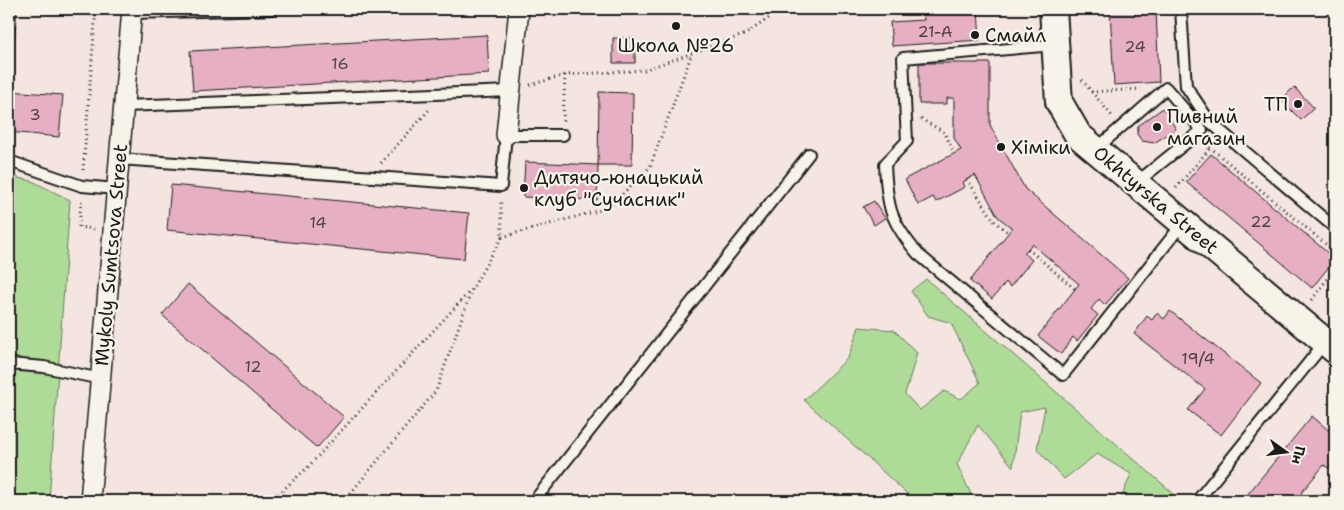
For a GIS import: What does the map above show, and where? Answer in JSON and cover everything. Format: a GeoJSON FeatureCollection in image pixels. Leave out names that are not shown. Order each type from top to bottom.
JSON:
{"type":"FeatureCollection","features":[{"type":"Feature","properties":{"kind":"main road","name":"Okhtyrska Street"},"geometry":{"type":"LineString","coordinates":[[1053,9],[1059,102],[1078,135],[1183,223],[1332,341]]}},
{"type":"Feature","properties":{"kind":"street"},"geometry":{"type":"LineString","coordinates":[[506,135],[519,9]]}},
{"type":"Feature","properties":{"kind":"street","name":"Mykoly Sumtsova Street"},"geometry":{"type":"LineString","coordinates":[[90,501],[132,11]]}},
{"type":"Feature","properties":{"kind":"lane"},"geometry":{"type":"LineString","coordinates":[[132,11],[272,9]]}},
{"type":"Feature","properties":{"kind":"lane"},"geometry":{"type":"LineString","coordinates":[[1182,9],[1186,86],[1210,122],[1335,228]]}},
{"type":"Feature","properties":{"kind":"lane"},"geometry":{"type":"LineString","coordinates":[[1056,45],[903,58],[907,142],[885,164],[887,202],[899,232],[918,254],[1062,375],[1183,223]]}},
{"type":"Feature","properties":{"kind":"lane"},"geometry":{"type":"LineString","coordinates":[[1095,150],[1166,88],[1202,130],[1136,184]]}},
{"type":"Feature","properties":{"kind":"lane"},"geometry":{"type":"LineString","coordinates":[[124,106],[510,91]]}},
{"type":"Feature","properties":{"kind":"lane"},"geometry":{"type":"LineString","coordinates":[[120,159],[501,186],[506,135],[563,135]]}},
{"type":"Feature","properties":{"kind":"lane"},"geometry":{"type":"LineString","coordinates":[[534,501],[809,154]]}},
{"type":"Feature","properties":{"kind":"lane"},"geometry":{"type":"LineString","coordinates":[[9,161],[82,186],[117,189]]}},
{"type":"Feature","properties":{"kind":"lane"},"geometry":{"type":"LineString","coordinates":[[1197,501],[1332,341]]}},
{"type":"Feature","properties":{"kind":"lane"},"geometry":{"type":"LineString","coordinates":[[9,364],[44,367],[101,379]]}},
{"type":"Feature","properties":{"kind":"path"},"geometry":{"type":"LineString","coordinates":[[96,9],[79,227],[113,231]]}},
{"type":"Feature","properties":{"kind":"path"},"geometry":{"type":"LineString","coordinates":[[510,91],[565,75],[644,70],[746,34],[782,9]]}},
{"type":"Feature","properties":{"kind":"path"},"geometry":{"type":"LineString","coordinates":[[502,237],[608,208],[650,166],[692,53]]}},
{"type":"Feature","properties":{"kind":"path"},"geometry":{"type":"LineString","coordinates":[[563,135],[565,75]]}},
{"type":"Feature","properties":{"kind":"path"},"geometry":{"type":"LineString","coordinates":[[1078,76],[1121,127]]}},
{"type":"Feature","properties":{"kind":"path"},"geometry":{"type":"LineString","coordinates":[[369,176],[444,94]]}},
{"type":"Feature","properties":{"kind":"path"},"geometry":{"type":"LineString","coordinates":[[906,110],[944,132],[954,153]]}},
{"type":"Feature","properties":{"kind":"path"},"geometry":{"type":"LineString","coordinates":[[1170,194],[1223,134]]}},
{"type":"Feature","properties":{"kind":"path"},"geometry":{"type":"LineString","coordinates":[[1210,148],[1335,252]]}},
{"type":"Feature","properties":{"kind":"path"},"geometry":{"type":"LineString","coordinates":[[967,179],[995,222],[1009,233]]}},
{"type":"Feature","properties":{"kind":"path"},"geometry":{"type":"LineString","coordinates":[[344,501],[436,391],[472,289],[502,237],[501,186]]}},
{"type":"Feature","properties":{"kind":"path"},"geometry":{"type":"LineString","coordinates":[[1028,249],[1075,288]]}},
{"type":"Feature","properties":{"kind":"path"},"geometry":{"type":"LineString","coordinates":[[1312,301],[1335,268]]}},
{"type":"Feature","properties":{"kind":"path"},"geometry":{"type":"LineString","coordinates":[[271,501],[307,468],[472,289]]}},
{"type":"Feature","properties":{"kind":"green space"},"geometry":{"type":"Polygon","coordinates":[[[9,176],[32,181],[70,200],[49,501],[9,501],[9,176]]]}},
{"type":"Feature","properties":{"kind":"green space"},"geometry":{"type":"Polygon","coordinates":[[[926,279],[1173,493],[1166,501],[1120,501],[1131,474],[1097,454],[1064,479],[1037,449],[1045,407],[1020,412],[1013,467],[978,425],[957,464],[974,501],[915,501],[804,400],[848,358],[859,327],[894,330],[917,353],[905,394],[920,410],[944,391],[961,399],[980,383],[951,323],[928,316],[911,291],[926,279]]]}},
{"type":"Feature","properties":{"kind":"building"},"geometry":{"type":"Polygon","coordinates":[[[9,9],[17,9],[13,54],[9,54],[9,9]]]}},
{"type":"Feature","properties":{"kind":"building"},"geometry":{"type":"Polygon","coordinates":[[[923,9],[978,9],[980,40],[892,46],[890,22],[924,20],[923,9]]]}},
{"type":"Feature","properties":{"kind":"building"},"geometry":{"type":"Polygon","coordinates":[[[1110,9],[1156,9],[1159,82],[1114,85],[1110,9]]]}},
{"type":"Feature","properties":{"kind":"building"},"geometry":{"type":"Polygon","coordinates":[[[487,35],[489,74],[193,91],[190,51],[487,35]]]}},
{"type":"Feature","properties":{"kind":"building"},"geometry":{"type":"Polygon","coordinates":[[[613,38],[635,38],[635,63],[613,63],[613,38]]]}},
{"type":"Feature","properties":{"kind":"building"},"geometry":{"type":"Polygon","coordinates":[[[919,63],[990,63],[990,125],[1025,189],[1128,278],[1105,305],[1099,299],[1091,309],[1098,315],[1077,341],[1073,337],[1061,354],[1038,336],[1079,284],[1032,244],[1024,253],[1032,260],[1010,287],[1006,282],[992,299],[970,281],[1012,228],[998,217],[975,175],[963,182],[965,187],[936,202],[933,197],[918,205],[905,179],[961,150],[954,138],[954,98],[947,98],[947,104],[919,104],[919,63]]]}},
{"type":"Feature","properties":{"kind":"building","name":"ТП"},"geometry":{"type":"Polygon","coordinates":[[[1294,87],[1314,108],[1301,120],[1281,100],[1294,87]]]}},
{"type":"Feature","properties":{"kind":"building"},"geometry":{"type":"Polygon","coordinates":[[[9,91],[63,95],[59,137],[9,132],[9,91]]]}},
{"type":"Feature","properties":{"kind":"building"},"geometry":{"type":"Polygon","coordinates":[[[599,92],[633,93],[632,165],[598,165],[599,92]]]}},
{"type":"Feature","properties":{"kind":"building","name":"Пивний магазин"},"geometry":{"type":"Polygon","coordinates":[[[1163,108],[1176,129],[1154,143],[1142,141],[1137,134],[1138,126],[1163,108]]]}},
{"type":"Feature","properties":{"kind":"building"},"geometry":{"type":"Polygon","coordinates":[[[1211,154],[1335,259],[1312,288],[1186,182],[1211,154]]]}},
{"type":"Feature","properties":{"kind":"building"},"geometry":{"type":"Polygon","coordinates":[[[525,162],[598,165],[597,200],[523,197],[525,162]]]}},
{"type":"Feature","properties":{"kind":"building"},"geometry":{"type":"Polygon","coordinates":[[[171,185],[469,213],[464,259],[167,230],[171,185]]]}},
{"type":"Feature","properties":{"kind":"building"},"geometry":{"type":"Polygon","coordinates":[[[874,201],[885,218],[874,225],[863,207],[874,201]]]}},
{"type":"Feature","properties":{"kind":"building"},"geometry":{"type":"Polygon","coordinates":[[[188,284],[344,417],[317,448],[162,315],[188,284]]]}},
{"type":"Feature","properties":{"kind":"building"},"geometry":{"type":"Polygon","coordinates":[[[1170,311],[1261,383],[1221,435],[1188,410],[1205,389],[1134,334],[1147,316],[1152,320],[1157,313],[1164,319],[1170,311]]]}},
{"type":"Feature","properties":{"kind":"building"},"geometry":{"type":"Polygon","coordinates":[[[1312,416],[1335,436],[1335,451],[1332,455],[1335,460],[1328,468],[1324,465],[1301,493],[1304,496],[1300,501],[1242,501],[1312,416]]]}},
{"type":"Feature","properties":{"kind":"place","name":"Школа №26"},"geometry":{"type":"Point","coordinates":[676,26]}},
{"type":"Feature","properties":{"kind":"place","name":"Смайл"},"geometry":{"type":"Point","coordinates":[975,35]}},
{"type":"Feature","properties":{"kind":"place","name":"ТП"},"geometry":{"type":"Point","coordinates":[1298,104]}},
{"type":"Feature","properties":{"kind":"place","name":"Пивний магазин"},"geometry":{"type":"Point","coordinates":[1157,127]}},
{"type":"Feature","properties":{"kind":"place","name":"Хіміки"},"geometry":{"type":"Point","coordinates":[1001,147]}},
{"type":"Feature","properties":{"kind":"place","name":"Дитячо-юнацький клуб \"Сучасник\""},"geometry":{"type":"Point","coordinates":[524,188]}}]}
